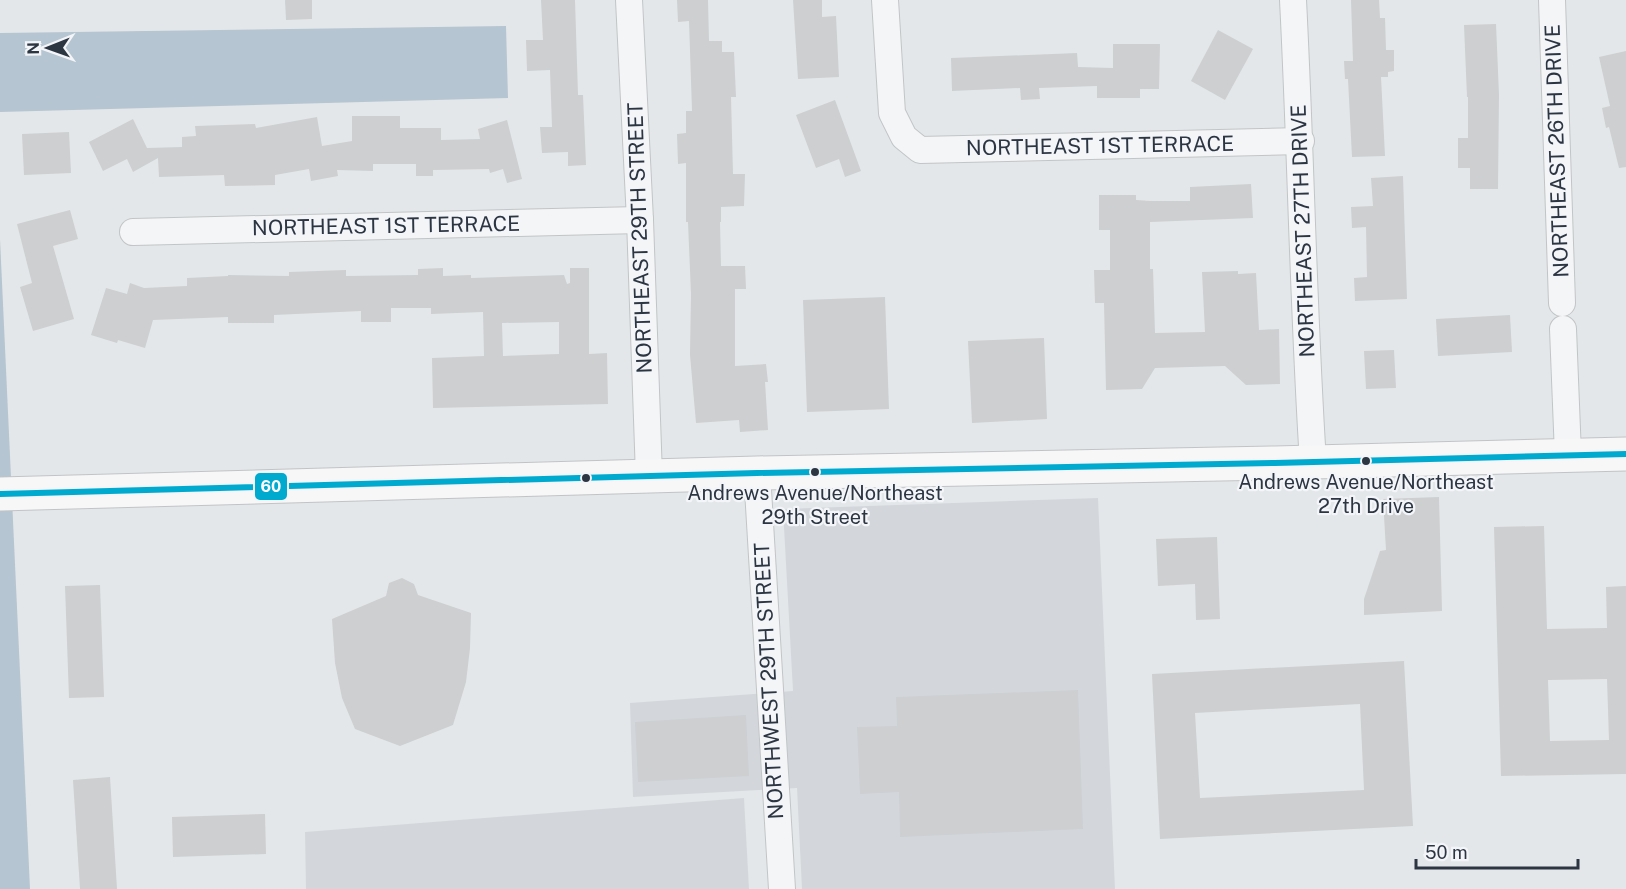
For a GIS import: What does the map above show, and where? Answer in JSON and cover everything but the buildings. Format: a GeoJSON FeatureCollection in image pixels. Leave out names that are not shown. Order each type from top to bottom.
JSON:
{"type":"FeatureCollection","features":[{"type":"Feature","properties":{"kind":"main road"},"geometry":{"type":"LineString","coordinates":[[8,494],[757,473],[1626,454]]}},
{"type":"Feature","properties":{"kind":"street","name":"NORTHEAST 29TH STREET"},"geometry":{"type":"LineString","coordinates":[[629,0],[650,476]]}},
{"type":"Feature","properties":{"kind":"street","name":"NORTHEAST 1ST TERRACE"},"geometry":{"type":"LineString","coordinates":[[885,0],[892,113],[904,137],[920,150],[1300,141]]}},
{"type":"Feature","properties":{"kind":"street","name":"NORTHEAST 27TH DRIVE"},"geometry":{"type":"LineString","coordinates":[[1293,0],[1313,462]]}},
{"type":"Feature","properties":{"kind":"street","name":"NORTHEAST 26TH DRIVE"},"geometry":{"type":"LineString","coordinates":[[1552,0],[1562,303]]}},
{"type":"Feature","properties":{"kind":"street","name":"NORTHEAST 1ST TERRACE"},"geometry":{"type":"LineString","coordinates":[[133,232],[640,220]]}},
{"type":"Feature","properties":{"kind":"street"},"geometry":{"type":"LineString","coordinates":[[1563,330],[1568,455]]}},
{"type":"Feature","properties":{"kind":"street","name":"NORTHWEST 29TH STREET"},"geometry":{"type":"LineString","coordinates":[[757,473],[782,889]]}},
{"type":"Feature","properties":{"kind":"shaded area"},"geometry":{"type":"Polygon","coordinates":[[[1098,498],[1115,889],[802,889],[797,788],[633,797],[630,703],[793,691],[783,509],[1098,498]]]}},
{"type":"Feature","properties":{"kind":"shaded area"},"geometry":{"type":"Polygon","coordinates":[[[744,798],[749,889],[306,889],[305,832],[744,798]]]}},
{"type":"Feature","properties":{"kind":"water"},"geometry":{"type":"Polygon","coordinates":[[[506,26],[508,98],[0,112],[0,33],[506,26]]]}},
{"type":"Feature","properties":{"kind":"water"},"geometry":{"type":"Polygon","coordinates":[[[0,239],[30,889],[0,889],[0,239]]]}},
{"type":"Feature","properties":{"kind":"transit line","name":"60"},"geometry":{"type":"LineString","coordinates":[[0,494],[757,473],[1626,454]]}},
{"type":"Feature","properties":{"kind":"place","name":"Andrews Avenue/Northeast 27th Drive"},"geometry":{"type":"Point","coordinates":[1366,461]}},
{"type":"Feature","properties":{"kind":"place","name":"Andrews Avenue/Northeast 29th Street"},"geometry":{"type":"Point","coordinates":[815,472]}}]}
